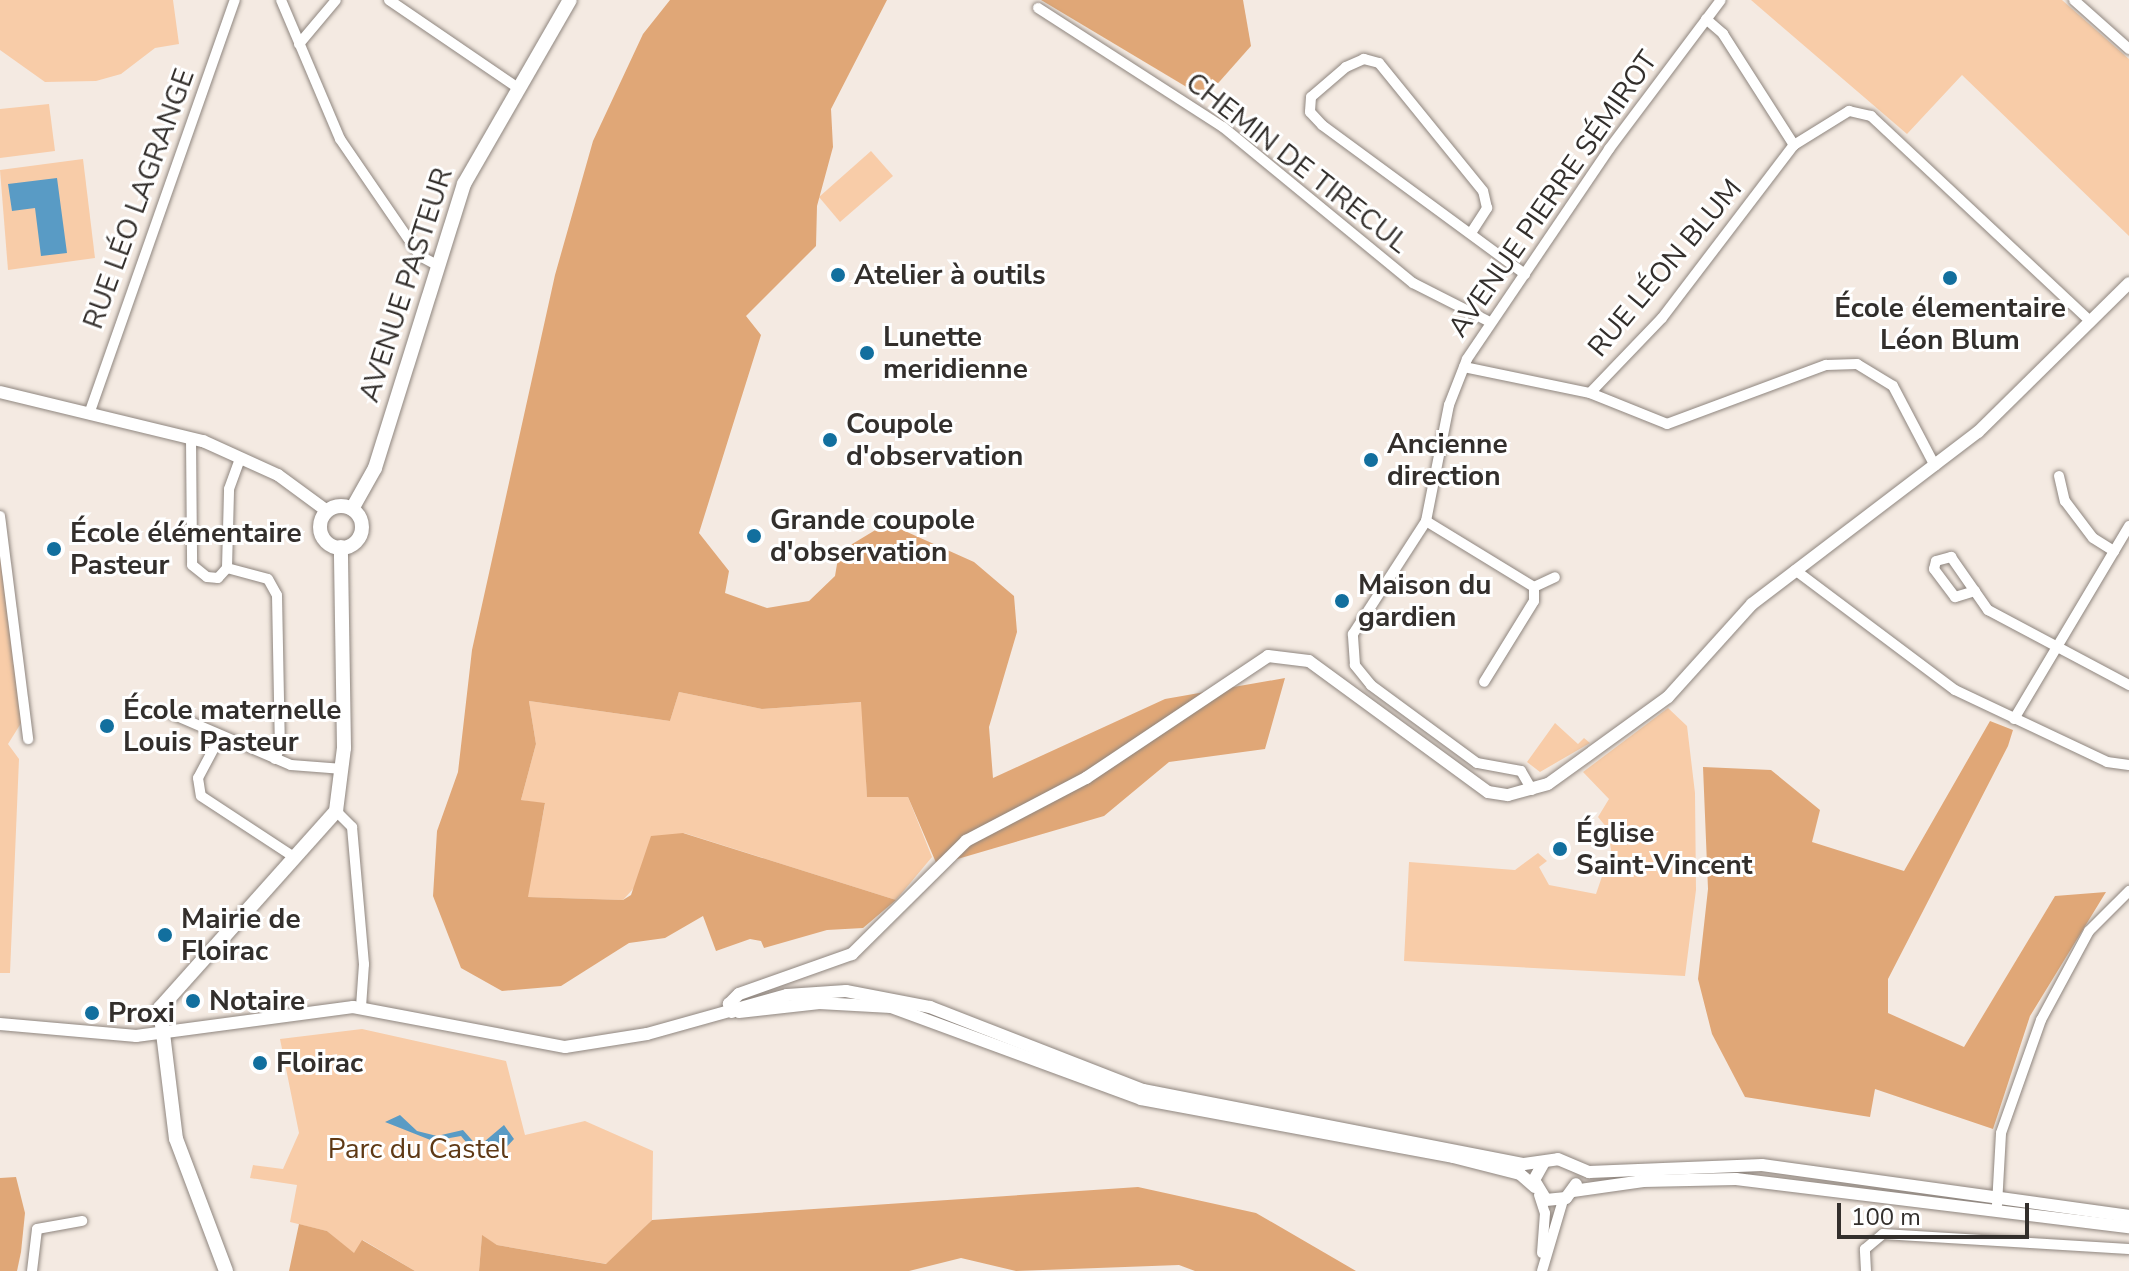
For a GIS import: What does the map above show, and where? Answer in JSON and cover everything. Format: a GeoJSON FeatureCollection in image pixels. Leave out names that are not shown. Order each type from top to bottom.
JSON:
{"type":"FeatureCollection","features":[{"type":"Feature","properties":{"kind":"main road","name":"AVENUE PASTEUR"},"geometry":{"type":"LineString","coordinates":[[352,509],[375,468],[435,264],[469,173],[564,2]]}},
{"type":"Feature","properties":{"kind":"main road"},"geometry":{"type":"LineString","coordinates":[[352,509],[362,532],[341,547],[323,537],[327,511],[352,509]]}},
{"type":"Feature","properties":{"kind":"main road"},"geometry":{"type":"LineString","coordinates":[[226,1271],[176,1139],[160,1031],[160,1008],[336,811],[343,769],[341,547]]}},
{"type":"Feature","properties":{"kind":"street","name":"RUE LÉO LAGRANGE"},"geometry":{"type":"LineString","coordinates":[[89,414],[235,0]]}},
{"type":"Feature","properties":{"kind":"street"},"geometry":{"type":"LineString","coordinates":[[281,0],[340,139],[420,256],[435,264]]}},
{"type":"Feature","properties":{"kind":"street"},"geometry":{"type":"LineString","coordinates":[[299,44],[336,0]]}},
{"type":"Feature","properties":{"kind":"street"},"geometry":{"type":"LineString","coordinates":[[389,0],[518,88]]}},
{"type":"Feature","properties":{"kind":"street","name":"AVENUE PIERRE SÉMIROT"},"geometry":{"type":"LineString","coordinates":[[1426,521],[1449,405],[1464,367],[1490,322],[1721,0]]}},
{"type":"Feature","properties":{"kind":"street"},"geometry":{"type":"LineString","coordinates":[[2074,0],[2129,49]]}},
{"type":"Feature","properties":{"kind":"street","name":"CHEMIN DE TIRECUL"},"geometry":{"type":"LineString","coordinates":[[1038,8],[1223,127],[1413,283],[1490,322]]}},
{"type":"Feature","properties":{"kind":"street"},"geometry":{"type":"LineString","coordinates":[[1706,19],[1723,34],[1794,145]]}},
{"type":"Feature","properties":{"kind":"street"},"geometry":{"type":"LineString","coordinates":[[1471,233],[1487,208],[1483,191],[1379,63],[1364,59],[1346,67],[1311,97],[1310,112],[1322,125],[1525,274]]}},
{"type":"Feature","properties":{"kind":"street","name":"RUE LÉON BLUM"},"geometry":{"type":"LineString","coordinates":[[1464,367],[1590,393],[1662,318],[1794,145],[1841,113],[1871,116],[2091,322]]}},
{"type":"Feature","properties":{"kind":"street"},"geometry":{"type":"LineString","coordinates":[[732,1012],[729,1004],[739,994],[852,954],[966,841],[1086,778],[1268,656],[1309,661],[1488,792],[1532,790],[1559,777],[1668,697],[1742,614],[1795,570],[1978,432],[2129,283]]}},
{"type":"Feature","properties":{"kind":"street"},"geometry":{"type":"LineString","coordinates":[[1590,393],[1667,424],[1826,365],[1857,364],[1893,386],[1935,466]]}},
{"type":"Feature","properties":{"kind":"street"},"geometry":{"type":"LineString","coordinates":[[0,392],[191,438],[278,475],[327,511]]}},
{"type":"Feature","properties":{"kind":"street"},"geometry":{"type":"LineString","coordinates":[[191,438],[192,565],[207,577],[218,578],[227,568],[229,489],[240,458]]}},
{"type":"Feature","properties":{"kind":"street"},"geometry":{"type":"LineString","coordinates":[[2059,476],[2065,501],[2093,538],[2114,551]]}},
{"type":"Feature","properties":{"kind":"street"},"geometry":{"type":"LineString","coordinates":[[0,516],[28,739]]}},
{"type":"Feature","properties":{"kind":"street"},"geometry":{"type":"LineString","coordinates":[[1532,790],[1517,768],[1484,766],[1462,753],[1371,685],[1355,665],[1356,627],[1426,521],[1534,587]]}},
{"type":"Feature","properties":{"kind":"street"},"geometry":{"type":"LineString","coordinates":[[2014,719],[2129,526]]}},
{"type":"Feature","properties":{"kind":"street"},"geometry":{"type":"LineString","coordinates":[[227,568],[274,585],[280,747],[275,759]]}},
{"type":"Feature","properties":{"kind":"street"},"geometry":{"type":"LineString","coordinates":[[1795,570],[1955,690],[2014,719],[2129,766]]}},
{"type":"Feature","properties":{"kind":"street"},"geometry":{"type":"LineString","coordinates":[[1534,587],[1555,577]]}},
{"type":"Feature","properties":{"kind":"street"},"geometry":{"type":"LineString","coordinates":[[1484,682],[1534,601],[1534,587]]}},
{"type":"Feature","properties":{"kind":"street"},"geometry":{"type":"LineString","coordinates":[[1975,591],[1988,610],[2055,649],[2129,685]]}},
{"type":"Feature","properties":{"kind":"street"},"geometry":{"type":"LineString","coordinates":[[172,714],[275,759],[343,769]]}},
{"type":"Feature","properties":{"kind":"street"},"geometry":{"type":"LineString","coordinates":[[227,739],[214,748],[198,778],[201,796],[294,857]]}},
{"type":"Feature","properties":{"kind":"street"},"geometry":{"type":"LineString","coordinates":[[336,811],[352,827],[364,964],[361,1007]]}},
{"type":"Feature","properties":{"kind":"street"},"geometry":{"type":"LineString","coordinates":[[1997,1205],[2001,1133],[2041,1020],[2089,931],[2129,891]]}},
{"type":"Feature","properties":{"kind":"street"},"geometry":{"type":"LineString","coordinates":[[0,1024],[105,1036],[361,1007],[565,1047],[818,992],[892,997],[1156,1094],[1524,1164],[1558,1159],[1589,1172],[1762,1165],[2129,1227]]}},
{"type":"Feature","properties":{"kind":"street"},"geometry":{"type":"LineString","coordinates":[[732,1012],[819,1003],[891,1007],[1141,1099],[1453,1157],[1520,1174],[1536,1190],[1545,1213],[1542,1267]]}},
{"type":"Feature","properties":{"kind":"street"},"geometry":{"type":"LineString","coordinates":[[1536,1190],[1544,1162]]}},
{"type":"Feature","properties":{"kind":"street"},"geometry":{"type":"LineString","coordinates":[[1542,1267],[1568,1196],[1571,1166]]}},
{"type":"Feature","properties":{"kind":"street"},"geometry":{"type":"LineString","coordinates":[[1536,1190],[1568,1196],[1617,1183],[1736,1179],[2129,1216]]}},
{"type":"Feature","properties":{"kind":"street"},"geometry":{"type":"LineString","coordinates":[[32,1271],[37,1229],[82,1221]]}},
{"type":"Feature","properties":{"kind":"street"},"geometry":{"type":"LineString","coordinates":[[1866,1271],[1865,1249],[1883,1234],[2129,1249]]}},
{"type":"Feature","properties":{"kind":"green space"},"geometry":{"type":"Polygon","coordinates":[[[0,0],[173,0],[179,44],[155,48],[121,74],[96,81],[45,82],[0,50],[0,0]]]}},
{"type":"Feature","properties":{"kind":"green space"},"geometry":{"type":"Polygon","coordinates":[[[1751,0],[2062,0],[2129,59],[2129,236],[1962,75],[1907,134],[1751,0]]]}},
{"type":"Feature","properties":{"kind":"green space"},"geometry":{"type":"Polygon","coordinates":[[[49,104],[55,151],[0,158],[0,109],[49,104]]]}},
{"type":"Feature","properties":{"kind":"green space"},"geometry":{"type":"Polygon","coordinates":[[[871,151],[893,176],[840,222],[819,197],[871,151]]]}},
{"type":"Feature","properties":{"kind":"green space"},"geometry":{"type":"Polygon","coordinates":[[[83,159],[95,258],[8,270],[0,170],[83,159]]]}},
{"type":"Feature","properties":{"kind":"green space"},"geometry":{"type":"Polygon","coordinates":[[[0,545],[23,720],[8,744],[19,759],[10,973],[0,973],[0,545]]]}},
{"type":"Feature","properties":{"kind":"green space"},"geometry":{"type":"Polygon","coordinates":[[[679,692],[762,709],[862,702],[867,796],[908,797],[932,857],[896,900],[684,833],[623,900],[527,897],[545,804],[521,800],[536,744],[529,701],[670,721],[679,692]]]}},
{"type":"Feature","properties":{"kind":"green space"},"geometry":{"type":"Polygon","coordinates":[[[1668,708],[1687,726],[1695,793],[1696,890],[1685,976],[1404,961],[1409,862],[1515,870],[1538,853],[1547,861],[1539,867],[1549,885],[1596,894],[1611,850],[1608,829],[1598,817],[1609,799],[1583,772],[1668,708]]]}},
{"type":"Feature","properties":{"kind":"green space"},"geometry":{"type":"Polygon","coordinates":[[[1555,723],[1578,744],[1584,738],[1590,743],[1540,772],[1527,762],[1555,723]]]}},
{"type":"Feature","properties":{"kind":"green space","name":"Parc du Castel"},"geometry":{"type":"Polygon","coordinates":[[[362,1029],[506,1061],[525,1135],[585,1121],[653,1151],[652,1220],[607,1264],[497,1245],[482,1236],[479,1271],[415,1271],[363,1240],[354,1254],[327,1231],[290,1222],[297,1185],[250,1178],[253,1165],[283,1169],[299,1133],[280,1039],[362,1029]]]}},
{"type":"Feature","properties":{"kind":"shaded area"},"geometry":{"type":"Polygon","coordinates":[[[670,0],[887,0],[831,109],[833,147],[817,206],[816,246],[746,316],[761,335],[699,533],[729,571],[725,593],[767,608],[809,601],[835,576],[839,552],[887,523],[974,562],[1014,596],[1017,632],[989,727],[993,778],[1165,699],[1285,678],[1265,749],[1169,762],[1104,816],[937,865],[908,797],[867,797],[861,702],[762,709],[679,692],[670,721],[529,701],[536,744],[521,800],[545,803],[528,897],[623,900],[631,895],[651,836],[683,833],[896,900],[863,928],[827,930],[764,948],[761,941],[750,939],[716,951],[703,916],[665,938],[629,943],[561,986],[502,991],[461,968],[433,896],[437,831],[458,772],[472,650],[555,275],[593,141],[643,34],[670,0]]]}},
{"type":"Feature","properties":{"kind":"shaded area"},"geometry":{"type":"Polygon","coordinates":[[[1041,0],[1243,0],[1251,46],[1205,98],[1041,0]]]}},
{"type":"Feature","properties":{"kind":"shaded area"},"geometry":{"type":"Polygon","coordinates":[[[1990,721],[2013,730],[2008,746],[1888,979],[1888,1013],[1964,1047],[2055,896],[2106,892],[2030,1016],[1993,1129],[1875,1089],[1870,1117],[1745,1097],[1712,1034],[1698,979],[1708,889],[1703,767],[1771,770],[1820,810],[1812,842],[1904,871],[1990,721]]]}},
{"type":"Feature","properties":{"kind":"shaded area"},"geometry":{"type":"Polygon","coordinates":[[[16,1177],[25,1213],[21,1252],[17,1271],[0,1271],[0,1178],[16,1177]]]}},
{"type":"Feature","properties":{"kind":"shaded area"},"geometry":{"type":"Polygon","coordinates":[[[1138,1187],[1256,1213],[1356,1271],[1195,1271],[1179,1265],[1016,1271],[961,1258],[909,1271],[479,1271],[482,1235],[497,1245],[606,1264],[652,1220],[1138,1187]]]}},
{"type":"Feature","properties":{"kind":"shaded area"},"geometry":{"type":"Polygon","coordinates":[[[299,1224],[327,1231],[354,1253],[362,1240],[415,1271],[289,1271],[299,1224]]]}},
{"type":"Feature","properties":{"kind":"water"},"geometry":{"type":"Polygon","coordinates":[[[57,178],[67,253],[41,256],[35,208],[12,211],[8,184],[57,178]]]}},
{"type":"Feature","properties":{"kind":"water"},"geometry":{"type":"Polygon","coordinates":[[[400,1115],[417,1131],[437,1136],[463,1130],[478,1147],[504,1125],[514,1139],[503,1151],[476,1154],[461,1136],[433,1141],[385,1122],[400,1115]]]}},
{"type":"Feature","properties":{"kind":"place","name":"Atelier à outils"},"geometry":{"type":"Point","coordinates":[838,275]}},
{"type":"Feature","properties":{"kind":"place","name":"École élementaire Léon Blum"},"geometry":{"type":"Point","coordinates":[1950,278]}},
{"type":"Feature","properties":{"kind":"place","name":"Lunette meridienne"},"geometry":{"type":"Point","coordinates":[867,353]}},
{"type":"Feature","properties":{"kind":"place","name":"Coupole d'observation"},"geometry":{"type":"Point","coordinates":[830,440]}},
{"type":"Feature","properties":{"kind":"place","name":"Ancienne direction"},"geometry":{"type":"Point","coordinates":[1371,460]}},
{"type":"Feature","properties":{"kind":"place","name":"Grande coupole d'observation"},"geometry":{"type":"Point","coordinates":[754,536]}},
{"type":"Feature","properties":{"kind":"place","name":"École élémentaire Pasteur"},"geometry":{"type":"Point","coordinates":[54,549]}},
{"type":"Feature","properties":{"kind":"place","name":"Maison du gardien"},"geometry":{"type":"Point","coordinates":[1342,601]}},
{"type":"Feature","properties":{"kind":"place","name":"École maternelle Louis Pasteur"},"geometry":{"type":"Point","coordinates":[107,726]}},
{"type":"Feature","properties":{"kind":"place","name":"Église Saint-Vincent"},"geometry":{"type":"Point","coordinates":[1560,849]}},
{"type":"Feature","properties":{"kind":"place","name":"Mairie de Floirac"},"geometry":{"type":"Point","coordinates":[165,935]}},
{"type":"Feature","properties":{"kind":"place","name":"Notaire"},"geometry":{"type":"Point","coordinates":[193,1001]}},
{"type":"Feature","properties":{"kind":"place","name":"Proxi"},"geometry":{"type":"Point","coordinates":[92,1013]}},
{"type":"Feature","properties":{"kind":"place","name":"Floirac"},"geometry":{"type":"Point","coordinates":[260,1063]}}]}
